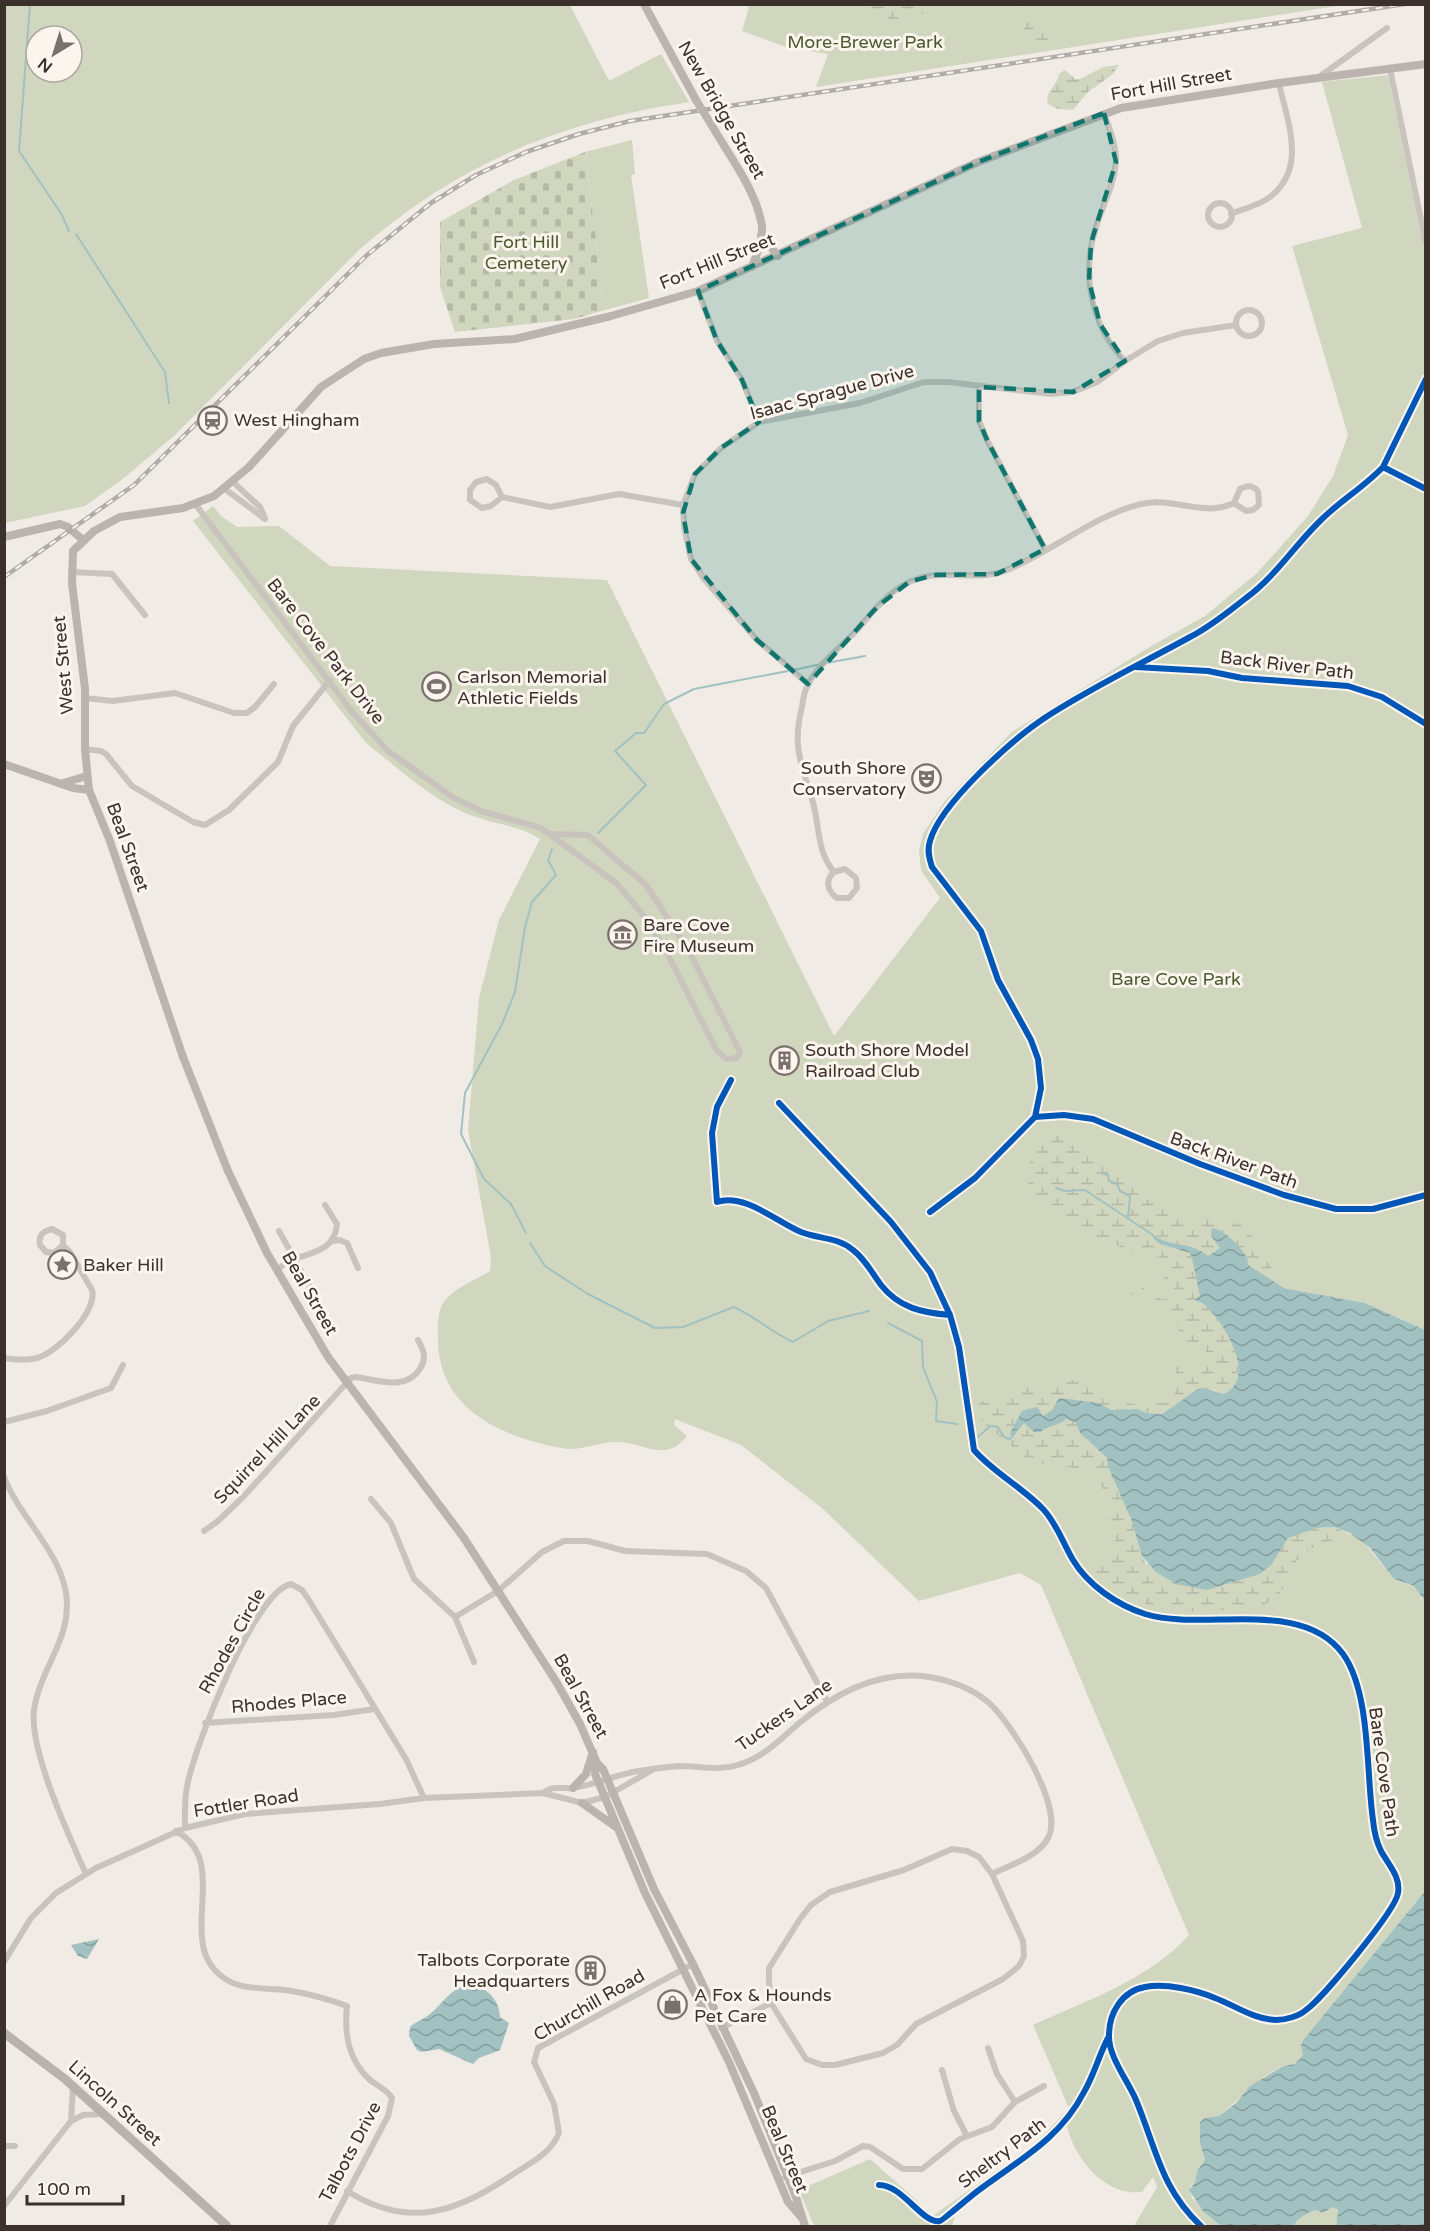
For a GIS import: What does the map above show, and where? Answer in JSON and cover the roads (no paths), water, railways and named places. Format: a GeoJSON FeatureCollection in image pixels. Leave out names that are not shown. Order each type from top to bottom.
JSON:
{"type":"FeatureCollection","features":[{"type":"Feature","properties":{"kind":"main road","name":"Lincoln Street"},"geometry":{"type":"LineString","coordinates":[[6,2032],[73,2087],[226,2226]]}},
{"type":"Feature","properties":{"kind":"street","name":"New Bridge Street"},"geometry":{"type":"LineString","coordinates":[[644,4],[751,194],[762,222],[761,235],[752,267]]}},
{"type":"Feature","properties":{"kind":"street","name":"Fort Hill Street"},"geometry":{"type":"LineString","coordinates":[[83,540],[104,524],[120,517],[196,505],[225,489],[321,387],[364,359],[398,348],[515,339],[611,316],[698,291],[970,166],[1104,113],[1141,103],[1318,78],[1387,28]]}},
{"type":"Feature","properties":{"kind":"street"},"geometry":{"type":"LineString","coordinates":[[1318,78],[1425,64]]}},
{"type":"Feature","properties":{"kind":"street"},"geometry":{"type":"LineString","coordinates":[[1390,69],[1425,244]]}},
{"type":"Feature","properties":{"kind":"street"},"geometry":{"type":"LineString","coordinates":[[1231,214],[1270,197],[1288,174],[1294,159],[1279,83]]}},
{"type":"Feature","properties":{"kind":"street"},"geometry":{"type":"LineString","coordinates":[[1104,113],[1116,162],[1112,186],[1091,243],[1089,281],[1100,324],[1125,361]]}},
{"type":"Feature","properties":{"kind":"street","name":"New Bridge Street"},"geometry":{"type":"LineString","coordinates":[[761,235],[778,256]]}},
{"type":"Feature","properties":{"kind":"street"},"geometry":{"type":"LineString","coordinates":[[698,291],[717,341],[750,396],[759,422]]}},
{"type":"Feature","properties":{"kind":"street","name":"Isaac Sprague Drive"},"geometry":{"type":"LineString","coordinates":[[1247,311],[1255,312],[1262,322],[1259,331],[1252,336],[1244,335],[1236,325],[1237,317],[1247,311]]}},
{"type":"Feature","properties":{"kind":"street","name":"Isaac Sprague Drive"},"geometry":{"type":"LineString","coordinates":[[808,684],[763,647],[699,573],[689,551],[683,520],[683,505],[695,474],[707,460],[735,437],[759,422],[860,404],[924,382],[948,382],[979,388],[1051,394],[1073,392],[1097,382],[1125,361],[1166,338],[1236,325]]}},
{"type":"Feature","properties":{"kind":"street"},"geometry":{"type":"LineString","coordinates":[[979,388],[979,420],[988,442],[1045,549]]}},
{"type":"Feature","properties":{"kind":"street"},"geometry":{"type":"LineString","coordinates":[[487,479],[494,482],[502,497],[491,506],[482,508],[471,500],[470,490],[476,482],[487,479]]}},
{"type":"Feature","properties":{"kind":"street"},"geometry":{"type":"LineString","coordinates":[[225,489],[265,519],[260,507],[233,482]]}},
{"type":"Feature","properties":{"kind":"street"},"geometry":{"type":"LineString","coordinates":[[834,872],[825,859],[820,845],[813,800],[800,766],[797,728],[808,684],[877,607],[902,586],[934,575],[997,574],[1023,564],[1045,549],[1119,512],[1145,503],[1202,510],[1223,508],[1234,503],[1240,489],[1246,485],[1253,486],[1258,491],[1259,505],[1253,510],[1246,511],[1234,503]]}},
{"type":"Feature","properties":{"kind":"street"},"geometry":{"type":"LineString","coordinates":[[502,497],[550,507],[619,494],[683,505]]}},
{"type":"Feature","properties":{"kind":"street","name":"Bare Cove Park Drive"},"geometry":{"type":"LineString","coordinates":[[196,505],[245,573],[330,680],[353,714],[380,743],[454,798],[481,811],[531,823],[551,834],[600,870],[632,901],[675,966],[717,1051],[726,1059],[737,1058],[740,1052],[700,970],[671,920],[646,885],[588,836],[551,834]]}},
{"type":"Feature","properties":{"kind":"street"},"geometry":{"type":"LineString","coordinates":[[4,537],[60,524],[68,526],[83,540]]}},
{"type":"Feature","properties":{"kind":"street","name":"West Street"},"geometry":{"type":"LineString","coordinates":[[83,540],[74,551],[71,572],[85,698],[85,749],[89,790]]}},
{"type":"Feature","properties":{"kind":"street"},"geometry":{"type":"LineString","coordinates":[[71,572],[115,576],[145,615]]}},
{"type":"Feature","properties":{"kind":"street"},"geometry":{"type":"LineString","coordinates":[[85,749],[106,754],[132,786],[193,822],[205,825],[229,810],[278,762],[293,726],[330,680]]}},
{"type":"Feature","properties":{"kind":"street"},"geometry":{"type":"LineString","coordinates":[[85,698],[113,701],[175,693],[234,713],[247,713],[274,684]]}},
{"type":"Feature","properties":{"kind":"street"},"geometry":{"type":"LineString","coordinates":[[4,764],[74,788],[89,790]]}},
{"type":"Feature","properties":{"kind":"street"},"geometry":{"type":"LineString","coordinates":[[62,783],[87,776]]}},
{"type":"Feature","properties":{"kind":"street","name":"Beal Street"},"geometry":{"type":"LineString","coordinates":[[89,790],[110,841],[183,1057],[215,1141],[276,1270],[347,1384],[447,1514],[557,1683],[593,1752],[602,1780],[723,2027],[788,2176],[803,2222]]}},
{"type":"Feature","properties":{"kind":"street"},"geometry":{"type":"LineString","coordinates":[[845,869],[856,878],[857,888],[849,898],[837,898],[829,890],[828,882],[834,872],[845,869]]}},
{"type":"Feature","properties":{"kind":"street"},"geometry":{"type":"LineString","coordinates":[[325,1205],[337,1224],[333,1241]]}},
{"type":"Feature","properties":{"kind":"street"},"geometry":{"type":"LineString","coordinates":[[4,1358],[25,1360],[48,1354],[64,1341],[90,1308],[94,1296],[90,1285],[70,1252],[63,1245],[63,1235],[54,1228],[45,1230],[40,1236],[40,1245],[46,1252],[54,1253],[63,1245]]}},
{"type":"Feature","properties":{"kind":"street"},"geometry":{"type":"LineString","coordinates":[[279,1231],[313,1293]]}},
{"type":"Feature","properties":{"kind":"street"},"geometry":{"type":"LineString","coordinates":[[276,1270],[293,1257],[320,1251],[333,1241],[339,1240],[347,1243],[358,1268]]}},
{"type":"Feature","properties":{"kind":"street"},"geometry":{"type":"LineString","coordinates":[[347,1384],[356,1377],[389,1383],[408,1380],[423,1364],[423,1350],[418,1340]]}},
{"type":"Feature","properties":{"kind":"street"},"geometry":{"type":"LineString","coordinates":[[4,1422],[47,1411],[111,1388],[123,1365]]}},
{"type":"Feature","properties":{"kind":"street","name":"Squirrel Hill Lane"},"geometry":{"type":"LineString","coordinates":[[204,1531],[244,1496],[347,1384]]}},
{"type":"Feature","properties":{"kind":"street"},"geometry":{"type":"LineString","coordinates":[[4,1477],[18,1508],[59,1569],[65,1592],[66,1616],[63,1637],[41,1687],[34,1719],[37,1741],[51,1787],[86,1874]]}},
{"type":"Feature","properties":{"kind":"street"},"geometry":{"type":"LineString","coordinates":[[371,1499],[391,1523],[414,1578],[455,1617],[474,1662]]}},
{"type":"Feature","properties":{"kind":"street"},"geometry":{"type":"LineString","coordinates":[[455,1617],[498,1591],[542,1552],[572,1540],[588,1541],[625,1551],[692,1552],[720,1558],[746,1570],[766,1588],[827,1701]]}},
{"type":"Feature","properties":{"kind":"street","name":"Rhodes Circle"},"geometry":{"type":"LineString","coordinates":[[185,1828],[187,1785],[205,1723],[235,1659],[265,1607],[276,1591],[291,1584],[302,1590],[307,1597],[406,1759],[424,1798]]}},
{"type":"Feature","properties":{"kind":"street","name":"Tuckers Lane"},"geometry":{"type":"LineString","coordinates":[[602,1780],[654,1769],[679,1766],[726,1768],[748,1762],[775,1745],[827,1701],[866,1684],[913,1676],[955,1683],[978,1694],[998,1712],[1018,1741],[1051,1811],[1052,1828],[1047,1842],[1038,1851],[992,1874]]}},
{"type":"Feature","properties":{"kind":"street","name":"Rhodes Place"},"geometry":{"type":"LineString","coordinates":[[205,1723],[334,1715],[374,1709]]}},
{"type":"Feature","properties":{"kind":"street"},"geometry":{"type":"LineString","coordinates":[[573,1788],[586,1774],[593,1752]]}},
{"type":"Feature","properties":{"kind":"street","name":"Tuckers Lane"},"geometry":{"type":"LineString","coordinates":[[610,1795],[654,1769]]}},
{"type":"Feature","properties":{"kind":"street","name":"Fottler Road"},"geometry":{"type":"LineString","coordinates":[[543,1793],[550,1787],[573,1788],[602,1780]]}},
{"type":"Feature","properties":{"kind":"street","name":"Fottler Road"},"geometry":{"type":"LineString","coordinates":[[4,1962],[38,1909],[56,1893],[86,1874],[185,1828],[245,1814],[380,1804],[424,1798],[543,1793],[582,1803],[610,1795]]}},
{"type":"Feature","properties":{"kind":"street","name":"Beal Street"},"geometry":{"type":"LineString","coordinates":[[610,1795],[618,1830],[645,1893],[715,2032],[788,2202],[803,2222]]}},
{"type":"Feature","properties":{"kind":"street"},"geometry":{"type":"LineString","coordinates":[[582,1803],[618,1830]]}},
{"type":"Feature","properties":{"kind":"street","name":"Talbots Drive"},"geometry":{"type":"LineString","coordinates":[[176,1832],[186,1838],[195,1848],[202,1867],[204,1889],[201,1941],[205,1956],[213,1969],[228,1981],[241,1986],[296,1992],[347,2006],[345,2031],[354,2059],[364,2073],[392,2098],[388,2116],[330,2226]]}},
{"type":"Feature","properties":{"kind":"street"},"geometry":{"type":"LineString","coordinates":[[952,1849],[966,1851],[979,1857],[992,1874],[1023,1941],[1024,1956],[1018,1966],[1003,1979],[915,2024],[891,2049],[854,2062],[828,2065],[813,2062],[801,2053],[771,2003],[768,1968],[800,1919],[819,1898],[847,1885],[912,1867],[935,1854],[952,1849]]}},
{"type":"Feature","properties":{"kind":"street","name":"Churchill Road"},"geometry":{"type":"LineString","coordinates":[[347,2191],[364,2201],[392,2210],[426,2213],[463,2205],[494,2187],[545,2152],[559,2133],[554,2104],[534,2062],[538,2048],[693,1964]]}},
{"type":"Feature","properties":{"kind":"street"},"geometry":{"type":"LineString","coordinates":[[715,2032],[771,2003]]}},
{"type":"Feature","properties":{"kind":"street"},"geometry":{"type":"LineString","coordinates":[[988,2048],[997,2074],[1015,2102]]}},
{"type":"Feature","properties":{"kind":"street"},"geometry":{"type":"LineString","coordinates":[[942,2070],[954,2111],[967,2136]]}},
{"type":"Feature","properties":{"kind":"street"},"geometry":{"type":"LineString","coordinates":[[778,2179],[835,2161],[863,2146],[870,2147],[903,2169],[922,2169],[953,2143],[992,2127],[1015,2102],[1044,2086]]}},
{"type":"Feature","properties":{"kind":"street"},"geometry":{"type":"LineString","coordinates":[[71,2121],[73,2087]]}},
{"type":"Feature","properties":{"kind":"street"},"geometry":{"type":"LineString","coordinates":[[4,2206],[71,2121],[83,2115],[102,2114]]}},
{"type":"Feature","properties":{"kind":"street"},"geometry":{"type":"LineString","coordinates":[[4,2146],[15,2146]]}},
{"type":"Feature","properties":{"kind":"water"},"geometry":{"type":"Polygon","coordinates":[[[1212,1228],[1223,1233],[1241,1248],[1248,1260],[1248,1265],[1284,1288],[1365,1303],[1425,1330],[1425,1602],[1414,1586],[1394,1579],[1370,1548],[1350,1533],[1334,1527],[1317,1528],[1288,1538],[1271,1565],[1260,1574],[1207,1590],[1176,1584],[1156,1572],[1142,1556],[1131,1519],[1108,1467],[1107,1458],[1080,1433],[1076,1423],[1066,1419],[1040,1432],[1034,1432],[1024,1423],[1012,1437],[1010,1433],[1022,1411],[1037,1407],[1043,1416],[1052,1410],[1059,1398],[1099,1403],[1111,1410],[1137,1409],[1147,1413],[1162,1414],[1198,1389],[1204,1388],[1224,1394],[1234,1386],[1238,1375],[1238,1363],[1234,1350],[1229,1337],[1213,1314],[1194,1299],[1200,1296],[1190,1253],[1160,1244],[1153,1235],[1167,1242],[1194,1248],[1208,1256],[1220,1248],[1211,1236],[1212,1228]]]}},
{"type":"Feature","properties":{"kind":"water"},"geometry":{"type":"Polygon","coordinates":[[[1425,1891],[1425,2226],[1336,2226],[1338,2210],[1333,2207],[1323,2213],[1315,2210],[1308,2213],[1294,2226],[1221,2226],[1203,2211],[1189,2190],[1195,2182],[1197,2171],[1205,2160],[1200,2143],[1200,2122],[1204,2118],[1219,2116],[1236,2103],[1250,2086],[1283,2066],[1295,2064],[1303,2055],[1301,2045],[1304,2039],[1425,1891]]]}},
{"type":"Feature","properties":{"kind":"water"},"geometry":{"type":"Polygon","coordinates":[[[99,1939],[87,1959],[78,1956],[71,1945],[99,1939]]]}},
{"type":"Feature","properties":{"kind":"water"},"geometry":{"type":"Polygon","coordinates":[[[467,1985],[480,1987],[490,1994],[497,2005],[500,2017],[509,2023],[500,2050],[479,2058],[473,2064],[439,2049],[421,2052],[417,2050],[409,2036],[410,2027],[431,2013],[455,1991],[467,1985]]]}},
{"type":"Feature","properties":{"kind":"waterway"},"geometry":{"type":"LineString","coordinates":[[30,4],[19,151],[62,215],[69,231]]}},
{"type":"Feature","properties":{"kind":"waterway"},"geometry":{"type":"LineString","coordinates":[[76,234],[165,372],[169,403]]}},
{"type":"Feature","properties":{"kind":"waterway"},"geometry":{"type":"LineString","coordinates":[[826,663],[865,656]]}},
{"type":"Feature","properties":{"kind":"waterway"},"geometry":{"type":"LineString","coordinates":[[794,670],[821,664]]}},
{"type":"Feature","properties":{"kind":"waterway"},"geometry":{"type":"LineString","coordinates":[[598,833],[646,785],[615,751],[636,733],[644,733],[664,704],[694,689],[788,671]]}},
{"type":"Feature","properties":{"kind":"waterway"},"geometry":{"type":"LineString","coordinates":[[526,1233],[511,1204],[484,1179],[461,1134],[465,1093],[502,1024],[515,992],[525,927],[532,902],[556,875],[548,860],[552,849]]}},
{"type":"Feature","properties":{"kind":"waterway"},"geometry":{"type":"LineString","coordinates":[[1102,1173],[1108,1175],[1109,1181],[1117,1184],[1120,1191],[1130,1196],[1128,1219]]}},
{"type":"Feature","properties":{"kind":"waterway"},"geometry":{"type":"LineString","coordinates":[[1056,1188],[1065,1191],[1085,1190],[1153,1235]]}},
{"type":"Feature","properties":{"kind":"waterway"},"geometry":{"type":"LineString","coordinates":[[530,1243],[545,1266],[588,1294],[655,1328],[683,1327],[734,1307],[793,1342],[828,1321],[869,1311]]}},
{"type":"Feature","properties":{"kind":"waterway"},"geometry":{"type":"LineString","coordinates":[[888,1323],[922,1341],[923,1367],[937,1402],[936,1421],[957,1424]]}},
{"type":"Feature","properties":{"kind":"waterway"},"geometry":{"type":"LineString","coordinates":[[978,1437],[990,1426],[998,1427],[1004,1437],[1010,1439],[1015,1433]]}},
{"type":"Feature","properties":{"kind":"railway"},"geometry":{"type":"LineString","coordinates":[[4,577],[134,485],[367,255],[431,203],[476,175],[526,152],[579,134],[630,121],[1405,4]]}},
{"type":"Feature","properties":{"kind":"place","name":"West Hingham"},"geometry":{"type":"Point","coordinates":[213,420]}},
{"type":"Feature","properties":{"kind":"place","name":"Carlson Memorial Athletic Fields"},"geometry":{"type":"Point","coordinates":[436,687]}},
{"type":"Feature","properties":{"kind":"place","name":"South Shore Conservatory"},"geometry":{"type":"Point","coordinates":[927,778]}},
{"type":"Feature","properties":{"kind":"place","name":"Bare Cove Fire Museum"},"geometry":{"type":"Point","coordinates":[622,935]}},
{"type":"Feature","properties":{"kind":"place","name":"South Shore Model Railroad Club"},"geometry":{"type":"Point","coordinates":[784,1060]}},
{"type":"Feature","properties":{"kind":"place","name":"Baker Hill"},"geometry":{"type":"Point","coordinates":[62,1265]}},
{"type":"Feature","properties":{"kind":"place","name":"Talbots Corporate Headquarters"},"geometry":{"type":"Point","coordinates":[591,1970]}},
{"type":"Feature","properties":{"kind":"place","name":"A Fox & Hounds Pet Care"},"geometry":{"type":"Point","coordinates":[673,2005]}},
{"type":"Feature","properties":{"kind":"park label","name":"More-Brewer Park"},"geometry":{"type":"Point","coordinates":[865,42]}},
{"type":"Feature","properties":{"kind":"park label","name":"Fort Hill Cemetery"},"geometry":{"type":"Point","coordinates":[526,252]}},
{"type":"Feature","properties":{"kind":"park label","name":"Bare Cove Park"},"geometry":{"type":"Point","coordinates":[1176,979]}}]}
